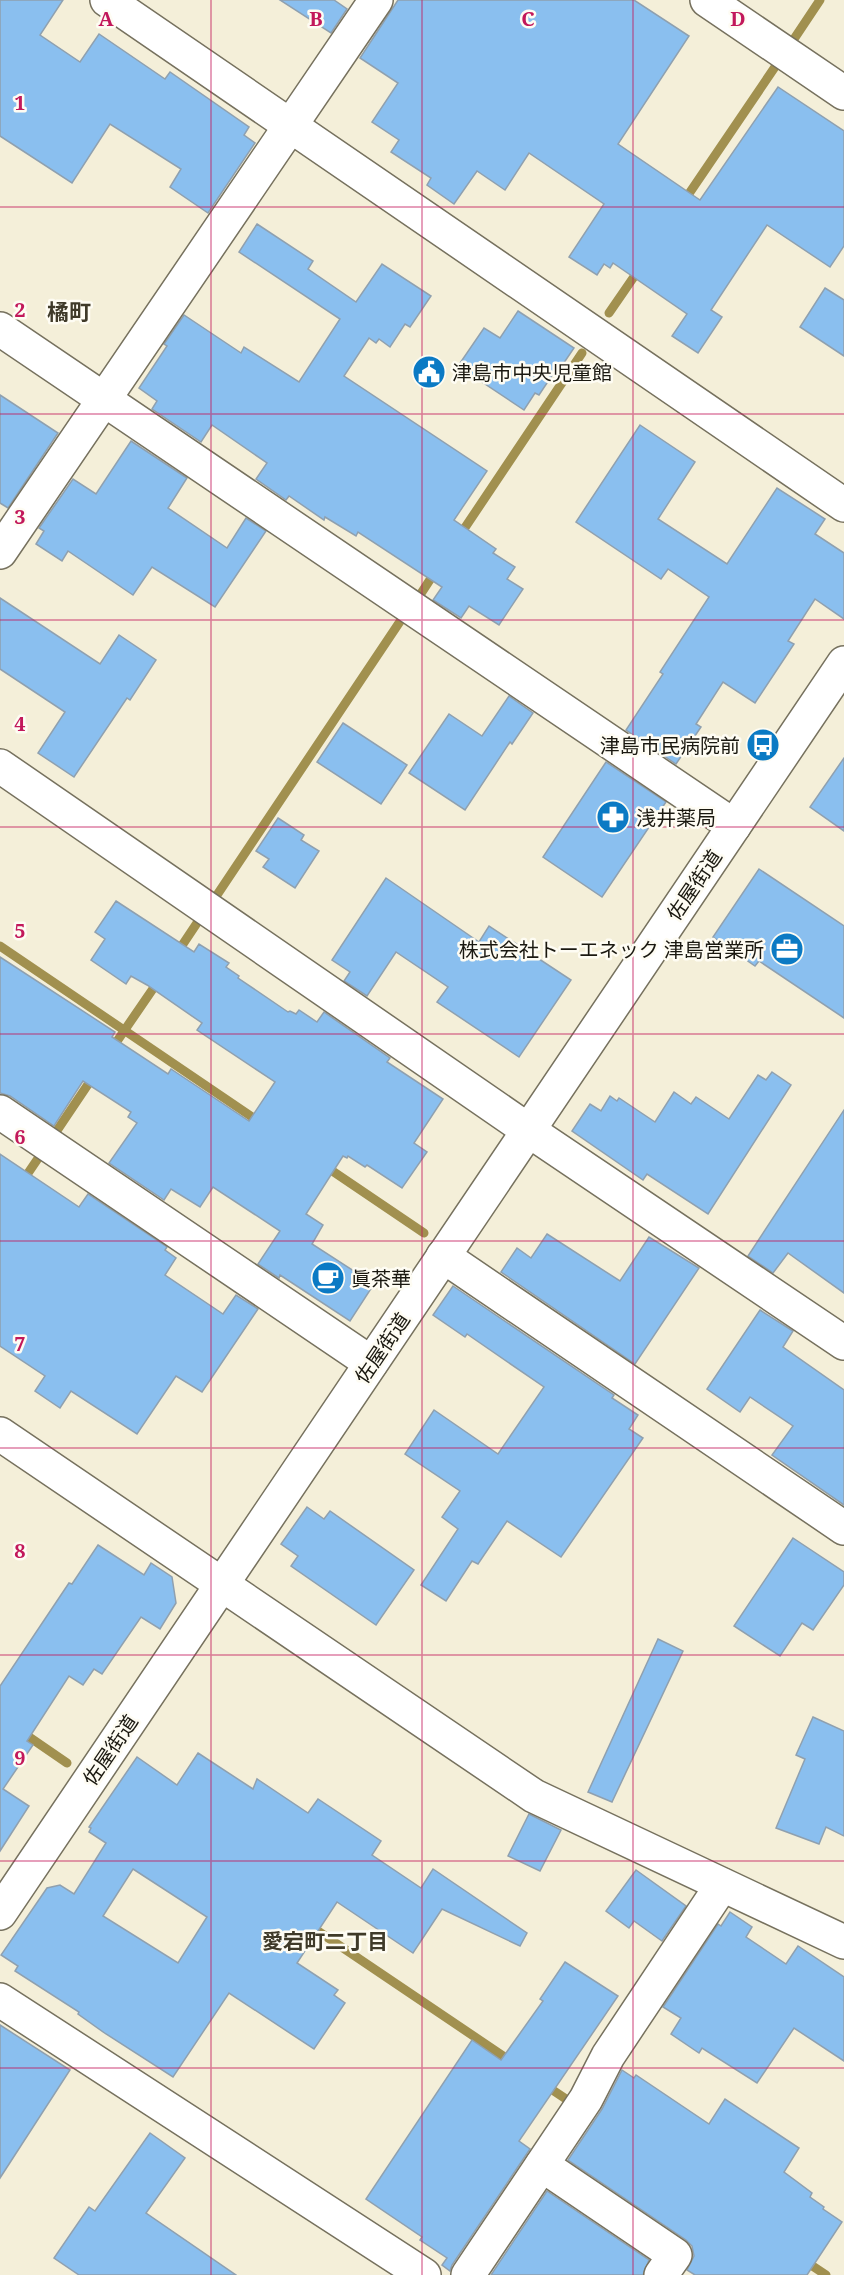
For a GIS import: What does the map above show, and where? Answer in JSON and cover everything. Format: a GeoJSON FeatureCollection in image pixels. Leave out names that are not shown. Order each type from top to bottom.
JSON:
{"type":"FeatureCollection","features":[{"type":"Feature","properties":{"kind":"street"},"geometry":{"type":"LineString","coordinates":[[107,0],[844,505]]}},
{"type":"Feature","properties":{"kind":"street"},"geometry":{"type":"LineString","coordinates":[[0,552],[376,0]]}},
{"type":"Feature","properties":{"kind":"street"},"geometry":{"type":"LineString","coordinates":[[707,0],[844,93]]}},
{"type":"Feature","properties":{"kind":"street"},"geometry":{"type":"LineString","coordinates":[[0,329],[734,826]]}},
{"type":"Feature","properties":{"kind":"street","name":"佐屋街道"},"geometry":{"type":"LineString","coordinates":[[0,1913],[844,663]]}},
{"type":"Feature","properties":{"kind":"street"},"geometry":{"type":"LineString","coordinates":[[0,766],[528,1130],[844,1343]]}},
{"type":"Feature","properties":{"kind":"street"},"geometry":{"type":"LineString","coordinates":[[0,1112],[371,1363]]}},
{"type":"Feature","properties":{"kind":"street"},"geometry":{"type":"LineString","coordinates":[[443,1256],[844,1528]]}},
{"type":"Feature","properties":{"kind":"street"},"geometry":{"type":"LineString","coordinates":[[0,1434],[534,1796],[844,1942]]}},
{"type":"Feature","properties":{"kind":"street"},"geometry":{"type":"LineString","coordinates":[[468,2275],[586,2098],[608,2056],[722,1885]]}},
{"type":"Feature","properties":{"kind":"street"},"geometry":{"type":"LineString","coordinates":[[0,2000],[424,2275]]}},
{"type":"Feature","properties":{"kind":"street"},"geometry":{"type":"LineString","coordinates":[[542,2165],[675,2255],[661,2275]]}},
{"type":"Feature","properties":{"kind":"building"},"geometry":{"type":"Polygon","coordinates":[[[0,0],[63,0],[40,35],[80,62],[99,34],[165,79],[170,72],[249,127],[244,135],[255,143],[208,213],[170,187],[181,169],[110,124],[72,183],[0,136],[0,0]]]}},
{"type":"Feature","properties":{"kind":"building"},"geometry":{"type":"Polygon","coordinates":[[[280,0],[334,0],[347,9],[331,33],[280,0]]]}},
{"type":"Feature","properties":{"kind":"building"},"geometry":{"type":"Polygon","coordinates":[[[398,0],[634,0],[689,36],[618,144],[700,200],[778,87],[844,131],[844,246],[830,267],[767,225],[711,310],[722,317],[698,353],[672,336],[687,314],[613,263],[610,268],[604,264],[597,275],[569,257],[604,204],[529,153],[505,190],[477,171],[454,204],[427,185],[431,178],[391,152],[399,140],[372,122],[398,83],[360,58],[398,0]]]}},
{"type":"Feature","properties":{"kind":"building"},"geometry":{"type":"Polygon","coordinates":[[[257,224],[313,261],[308,269],[356,302],[382,264],[431,296],[410,327],[405,324],[390,347],[379,339],[376,343],[369,338],[344,376],[487,471],[454,520],[496,549],[493,553],[515,567],[507,579],[523,589],[499,625],[469,606],[461,618],[433,600],[442,587],[358,532],[356,536],[325,517],[324,520],[289,496],[286,500],[256,479],[267,463],[212,425],[201,442],[152,409],[157,401],[139,388],[167,346],[164,344],[184,315],[241,353],[244,347],[299,382],[340,319],[239,252],[257,224]]]}},
{"type":"Feature","properties":{"kind":"building"},"geometry":{"type":"Polygon","coordinates":[[[825,288],[844,300],[844,356],[800,327],[825,288]]]}},
{"type":"Feature","properties":{"kind":"building"},"geometry":{"type":"Polygon","coordinates":[[[518,311],[574,348],[539,395],[535,393],[524,410],[458,366],[484,328],[500,338],[518,311]]]}},
{"type":"Feature","properties":{"kind":"building"},"geometry":{"type":"Polygon","coordinates":[[[0,395],[58,433],[8,508],[0,503],[0,395]]]}},
{"type":"Feature","properties":{"kind":"building"},"geometry":{"type":"Polygon","coordinates":[[[640,425],[695,462],[658,519],[727,564],[777,488],[825,519],[815,534],[844,553],[844,619],[815,599],[788,641],[794,644],[755,703],[723,682],[696,724],[701,727],[676,764],[626,730],[663,674],[660,672],[709,597],[668,569],[661,579],[576,522],[640,425]]]}},
{"type":"Feature","properties":{"kind":"building"},"geometry":{"type":"Polygon","coordinates":[[[131,441],[187,478],[168,508],[227,548],[246,518],[266,531],[215,607],[152,567],[133,595],[68,551],[62,561],[36,544],[44,531],[39,528],[73,479],[96,494],[131,441]]]}},
{"type":"Feature","properties":{"kind":"building"},"geometry":{"type":"Polygon","coordinates":[[[0,598],[100,664],[119,635],[156,660],[130,700],[127,698],[74,777],[38,753],[65,712],[0,669],[0,598]]]}},
{"type":"Feature","properties":{"kind":"building"},"geometry":{"type":"Polygon","coordinates":[[[509,696],[533,713],[512,744],[510,742],[465,810],[409,773],[449,714],[482,736],[509,696]]]}},
{"type":"Feature","properties":{"kind":"building"},"geometry":{"type":"Polygon","coordinates":[[[343,723],[407,765],[381,804],[317,762],[343,723]]]}},
{"type":"Feature","properties":{"kind":"building"},"geometry":{"type":"Polygon","coordinates":[[[844,758],[844,831],[810,807],[844,758]]]}},
{"type":"Feature","properties":{"kind":"building","name":"浅井薬局"},"geometry":{"type":"Polygon","coordinates":[[[606,762],[666,802],[602,897],[543,857],[606,762]]]}},
{"type":"Feature","properties":{"kind":"building"},"geometry":{"type":"Polygon","coordinates":[[[278,818],[304,835],[301,840],[319,851],[295,888],[263,867],[269,859],[256,851],[278,818]]]}},
{"type":"Feature","properties":{"kind":"building","name":"株式会社トーエネック 津島営業所"},"geometry":{"type":"Polygon","coordinates":[[[759,869],[844,926],[844,1018],[759,961],[755,966],[713,937],[759,869]]]}},
{"type":"Feature","properties":{"kind":"building"},"geometry":{"type":"Polygon","coordinates":[[[386,878],[479,942],[489,926],[571,980],[519,1057],[437,1002],[448,987],[396,952],[367,996],[344,981],[350,972],[332,960],[386,878]]]}},
{"type":"Feature","properties":{"kind":"building"},"geometry":{"type":"Polygon","coordinates":[[[116,901],[194,952],[199,944],[229,963],[226,967],[239,976],[238,978],[288,1012],[296,1014],[299,1010],[317,1022],[324,1012],[390,1058],[387,1062],[443,1099],[414,1143],[427,1152],[402,1188],[367,1165],[365,1167],[348,1156],[347,1158],[343,1156],[306,1214],[323,1225],[312,1244],[374,1284],[350,1321],[280,1275],[279,1278],[258,1264],[280,1231],[213,1187],[200,1207],[171,1189],[164,1200],[109,1163],[137,1123],[128,1117],[131,1112],[83,1081],[54,1126],[10,1096],[0,1093],[0,957],[115,1032],[112,1037],[168,1074],[171,1069],[249,1121],[275,1082],[197,1030],[202,1023],[147,985],[131,976],[126,984],[91,960],[105,939],[95,932],[116,901]]]}},
{"type":"Feature","properties":{"kind":"building"},"geometry":{"type":"Polygon","coordinates":[[[772,1072],[791,1085],[708,1214],[647,1174],[643,1180],[572,1131],[590,1104],[601,1111],[610,1096],[617,1101],[619,1098],[655,1122],[674,1092],[691,1104],[696,1097],[729,1119],[758,1075],[766,1080],[772,1072]]]}},
{"type":"Feature","properties":{"kind":"building"},"geometry":{"type":"Polygon","coordinates":[[[844,1110],[844,1293],[788,1253],[773,1273],[748,1256],[844,1110]]]}},
{"type":"Feature","properties":{"kind":"building"},"geometry":{"type":"Polygon","coordinates":[[[0,1154],[79,1207],[88,1194],[167,1247],[165,1250],[176,1258],[165,1275],[223,1314],[236,1295],[258,1309],[202,1392],[176,1376],[137,1434],[71,1391],[60,1408],[35,1391],[45,1376],[0,1346],[0,1154]]]}},
{"type":"Feature","properties":{"kind":"building"},"geometry":{"type":"Polygon","coordinates":[[[547,1234],[620,1281],[649,1237],[699,1268],[635,1364],[501,1272],[517,1248],[531,1258],[547,1234]]]}},
{"type":"Feature","properties":{"kind":"building"},"geometry":{"type":"Polygon","coordinates":[[[453,1286],[614,1395],[612,1398],[638,1415],[629,1429],[643,1438],[561,1557],[507,1521],[478,1564],[472,1561],[446,1601],[421,1585],[458,1529],[442,1517],[460,1491],[405,1454],[434,1410],[498,1454],[544,1387],[467,1334],[465,1337],[433,1315],[453,1286]]]}},
{"type":"Feature","properties":{"kind":"building"},"geometry":{"type":"Polygon","coordinates":[[[760,1310],[793,1331],[783,1347],[844,1390],[844,1505],[772,1455],[793,1426],[750,1397],[740,1412],[707,1389],[760,1310]]]}},
{"type":"Feature","properties":{"kind":"building"},"geometry":{"type":"Polygon","coordinates":[[[307,1507],[324,1519],[330,1511],[414,1570],[376,1625],[291,1566],[298,1556],[281,1544],[307,1507]]]}},
{"type":"Feature","properties":{"kind":"building"},"geometry":{"type":"Polygon","coordinates":[[[793,1538],[844,1572],[844,1585],[813,1630],[802,1623],[780,1656],[734,1626],[793,1538]]]}},
{"type":"Feature","properties":{"kind":"building"},"geometry":{"type":"Polygon","coordinates":[[[98,1545],[144,1575],[151,1563],[172,1577],[176,1603],[160,1629],[141,1617],[102,1674],[94,1669],[83,1685],[69,1676],[27,1741],[33,1745],[3,1789],[29,1806],[0,1851],[0,1686],[69,1583],[72,1584],[98,1545]]]}},
{"type":"Feature","properties":{"kind":"building"},"geometry":{"type":"Polygon","coordinates":[[[658,1639],[683,1651],[612,1802],[588,1792],[658,1639]]]}},
{"type":"Feature","properties":{"kind":"building"},"geometry":{"type":"Polygon","coordinates":[[[813,1717],[844,1731],[844,1836],[826,1827],[819,1844],[776,1828],[805,1759],[796,1755],[813,1717]]]}},
{"type":"Feature","properties":{"kind":"building"},"geometry":{"type":"Polygon","coordinates":[[[198,1753],[253,1789],[257,1779],[308,1813],[318,1799],[381,1841],[372,1855],[421,1888],[433,1869],[527,1933],[520,1946],[442,1909],[413,1953],[337,1902],[297,1963],[338,1990],[334,1995],[345,2003],[314,2049],[229,1993],[173,2077],[15,1971],[18,1966],[1,1955],[47,1888],[60,1885],[74,1894],[106,1843],[89,1832],[91,1828],[89,1827],[137,1757],[177,1785],[198,1753]],[[133,1869],[103,1916],[178,1963],[207,1917],[133,1869]]]}},
{"type":"Feature","properties":{"kind":"building"},"geometry":{"type":"Polygon","coordinates":[[[529,1814],[561,1830],[540,1871],[508,1856],[529,1814]]]}},
{"type":"Feature","properties":{"kind":"building"},"geometry":{"type":"Polygon","coordinates":[[[636,1870],[686,1906],[662,1941],[634,1921],[629,1928],[606,1911],[636,1870]]]}},
{"type":"Feature","properties":{"kind":"building"},"geometry":{"type":"Polygon","coordinates":[[[730,1912],[752,1927],[746,1937],[786,1964],[798,1946],[844,1977],[844,2061],[794,2028],[757,2083],[702,2048],[699,2053],[671,2034],[681,2018],[663,2007],[718,1924],[721,1926],[730,1912]]]}},
{"type":"Feature","properties":{"kind":"building"},"geometry":{"type":"Polygon","coordinates":[[[565,1962],[618,1996],[519,2141],[530,2149],[450,2271],[442,2265],[447,2258],[420,2240],[422,2237],[366,2199],[472,2040],[501,2060],[543,2001],[540,1999],[565,1962]]]}},
{"type":"Feature","properties":{"kind":"building"},"geometry":{"type":"Polygon","coordinates":[[[0,2025],[70,2070],[0,2178],[0,2025]]]}},
{"type":"Feature","properties":{"kind":"building"},"geometry":{"type":"Polygon","coordinates":[[[622,2070],[634,2078],[636,2075],[709,2124],[725,2099],[799,2148],[784,2172],[812,2193],[810,2197],[824,2207],[823,2209],[842,2222],[807,2275],[695,2275],[687,2270],[694,2256],[692,2246],[686,2240],[568,2160],[602,2109],[622,2070]]]}},
{"type":"Feature","properties":{"kind":"building"},"geometry":{"type":"Polygon","coordinates":[[[150,2133],[185,2158],[146,2213],[236,2275],[79,2275],[54,2258],[89,2207],[95,2211],[150,2133]]]}},
{"type":"Feature","properties":{"kind":"building"},"geometry":{"type":"Polygon","coordinates":[[[547,2191],[649,2260],[643,2275],[491,2275],[547,2191]]]}},
{"type":"Feature","properties":{"kind":"waterway"},"geometry":{"type":"LineString","coordinates":[[792,42],[820,0]]}},
{"type":"Feature","properties":{"kind":"waterway"},"geometry":{"type":"LineString","coordinates":[[684,201],[777,64]]}},
{"type":"Feature","properties":{"kind":"waterway"},"geometry":{"type":"LineString","coordinates":[[609,313],[640,268]]}},
{"type":"Feature","properties":{"kind":"waterway"},"geometry":{"type":"LineString","coordinates":[[458,538],[582,353]]}},
{"type":"Feature","properties":{"kind":"waterway"},"geometry":{"type":"LineString","coordinates":[[420,595],[437,569]]}},
{"type":"Feature","properties":{"kind":"waterway"},"geometry":{"type":"LineString","coordinates":[[217,895],[401,620]]}},
{"type":"Feature","properties":{"kind":"waterway"},"geometry":{"type":"LineString","coordinates":[[177,953],[199,920]]}},
{"type":"Feature","properties":{"kind":"waterway"},"geometry":{"type":"LineString","coordinates":[[0,946],[261,1123]]}},
{"type":"Feature","properties":{"kind":"waterway"},"geometry":{"type":"LineString","coordinates":[[111,1050],[159,980]]}},
{"type":"Feature","properties":{"kind":"waterway"},"geometry":{"type":"LineString","coordinates":[[56,1132],[95,1074]]}},
{"type":"Feature","properties":{"kind":"waterway"},"geometry":{"type":"LineString","coordinates":[[22,1182],[39,1157]]}},
{"type":"Feature","properties":{"kind":"waterway"},"geometry":{"type":"LineString","coordinates":[[325,1166],[424,1233]]}},
{"type":"Feature","properties":{"kind":"waterway"},"geometry":{"type":"LineString","coordinates":[[0,1717],[67,1763]]}},
{"type":"Feature","properties":{"kind":"waterway"},"geometry":{"type":"LineString","coordinates":[[309,1925],[512,2062]]}},
{"type":"Feature","properties":{"kind":"waterway"},"geometry":{"type":"LineString","coordinates":[[545,2085],[569,2101]]}},
{"type":"Feature","properties":{"kind":"waterway"},"geometry":{"type":"LineString","coordinates":[[805,2261],[826,2275]]}},
{"type":"Feature","properties":{"kind":"place","name":"津島市中央児童館"},"geometry":{"type":"Point","coordinates":[429,372]}},
{"type":"Feature","properties":{"kind":"place","name":"津島市民病院前"},"geometry":{"type":"Point","coordinates":[763,745]}},
{"type":"Feature","properties":{"kind":"place","name":"浅井薬局"},"geometry":{"type":"Point","coordinates":[613,817]}},
{"type":"Feature","properties":{"kind":"place","name":"株式会社トーエネック 津島営業所"},"geometry":{"type":"Point","coordinates":[787,949]}},
{"type":"Feature","properties":{"kind":"place","name":"眞茶華"},"geometry":{"type":"Point","coordinates":[328,1278]}},
{"type":"Feature","properties":{"kind":"district","name":"橘町"},"geometry":{"type":"Point","coordinates":[69,311]}},
{"type":"Feature","properties":{"kind":"district","name":"愛宕町二丁目"},"geometry":{"type":"Point","coordinates":[325,1941]}}]}
